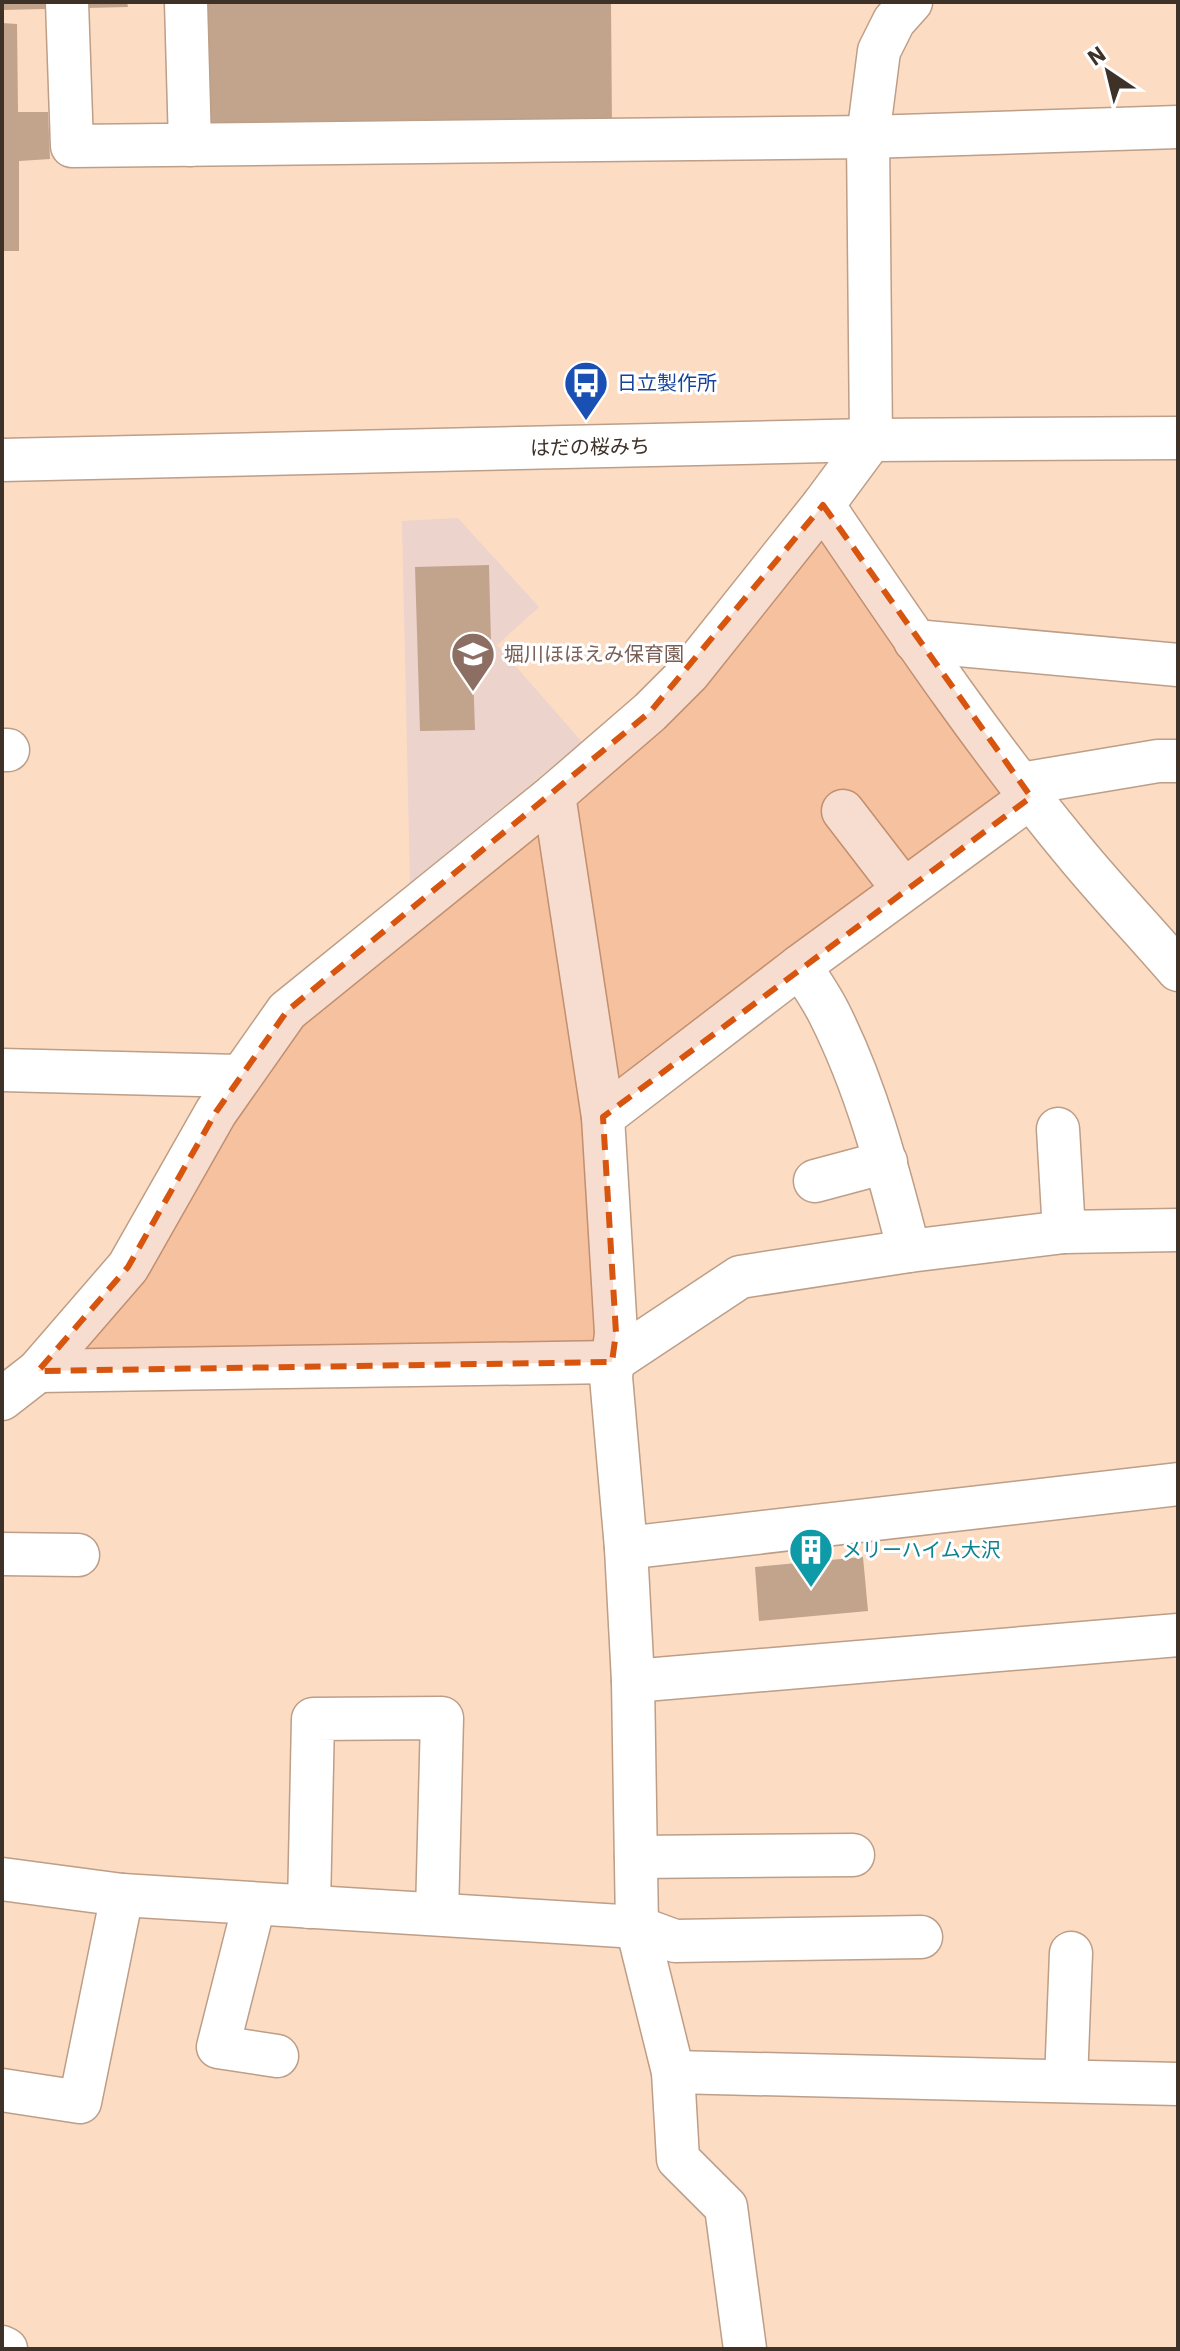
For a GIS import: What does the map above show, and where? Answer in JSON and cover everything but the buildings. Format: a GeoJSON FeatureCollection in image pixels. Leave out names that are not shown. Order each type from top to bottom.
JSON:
{"type":"FeatureCollection","features":[{"type":"Feature","properties":{"kind":"street"},"geometry":{"type":"LineString","coordinates":[[67,2],[72,146],[868,137],[1178,127]]}},
{"type":"Feature","properties":{"kind":"street"},"geometry":{"type":"LineString","coordinates":[[186,2],[190,145]]}},
{"type":"Feature","properties":{"kind":"street"},"geometry":{"type":"LineString","coordinates":[[2,1399],[38,1371],[128,1267],[239,1076],[287,1011],[554,795],[650,712],[689,673],[871,440],[868,137],[879,51],[894,21],[911,2]]}},
{"type":"Feature","properties":{"kind":"street","name":"はだの桜みち"},"geometry":{"type":"LineString","coordinates":[[2,460],[871,440],[1178,438]]}},
{"type":"Feature","properties":{"kind":"street"},"geometry":{"type":"LineString","coordinates":[[823,505],[915,641],[1026,791],[1081,860],[1178,970]]}},
{"type":"Feature","properties":{"kind":"street"},"geometry":{"type":"LineString","coordinates":[[915,641],[1178,665]]}},
{"type":"Feature","properties":{"kind":"street"},"geometry":{"type":"LineString","coordinates":[[603,1117],[903,889],[1026,791],[1158,761],[1178,761]]}},
{"type":"Feature","properties":{"kind":"street"},"geometry":{"type":"LineString","coordinates":[[554,795],[603,1117],[616,1333],[611,1377],[626,1548],[633,1681],[637,1927],[673,2072],[678,2159],[726,2207],[745,2349]]}},
{"type":"Feature","properties":{"kind":"street"},"geometry":{"type":"LineString","coordinates":[[843,811],[903,889]]}},
{"type":"Feature","properties":{"kind":"street"},"geometry":{"type":"LineString","coordinates":[[800,966],[829,1012],[865,1098],[886,1162],[909,1251]]}},
{"type":"Feature","properties":{"kind":"street"},"geometry":{"type":"LineString","coordinates":[[2,1070],[239,1076]]}},
{"type":"Feature","properties":{"kind":"street"},"geometry":{"type":"LineString","coordinates":[[1058,1129],[1064,1232]]}},
{"type":"Feature","properties":{"kind":"street"},"geometry":{"type":"LineString","coordinates":[[815,1181],[886,1162]]}},
{"type":"Feature","properties":{"kind":"street"},"geometry":{"type":"LineString","coordinates":[[38,1371],[612,1362],[740,1277],[909,1251],[1064,1232],[1178,1230]]}},
{"type":"Feature","properties":{"kind":"street"},"geometry":{"type":"LineString","coordinates":[[626,1548],[1178,1484]]}},
{"type":"Feature","properties":{"kind":"street"},"geometry":{"type":"LineString","coordinates":[[17,1564],[78,1555]]}},
{"type":"Feature","properties":{"kind":"street"},"geometry":{"type":"LineString","coordinates":[[633,1681],[1178,1635]]}},
{"type":"Feature","properties":{"kind":"street"},"geometry":{"type":"LineString","coordinates":[[309,1907],[313,1719],[442,1718],[437,1914]]}},
{"type":"Feature","properties":{"kind":"street"},"geometry":{"type":"LineString","coordinates":[[636,1857],[853,1855]]}},
{"type":"Feature","properties":{"kind":"street"},"geometry":{"type":"LineString","coordinates":[[2,1879],[122,1895],[254,1905],[637,1927],[675,1941],[921,1937]]}},
{"type":"Feature","properties":{"kind":"street"},"geometry":{"type":"LineString","coordinates":[[2,2090],[80,2102],[122,1895]]}},
{"type":"Feature","properties":{"kind":"street"},"geometry":{"type":"LineString","coordinates":[[254,1905],[218,2047],[277,2056]]}},
{"type":"Feature","properties":{"kind":"street"},"geometry":{"type":"LineString","coordinates":[[1066,2081],[1071,1953]]}},
{"type":"Feature","properties":{"kind":"street"},"geometry":{"type":"LineString","coordinates":[[673,2072],[1178,2084]]}},
{"type":"Feature","properties":{"kind":"highlighted area"},"geometry":{"type":"Polygon","coordinates":[[[823,505],[1031,797],[603,1117],[616,1333],[612,1362],[38,1371],[128,1267],[216,1112],[287,1011],[650,712],[823,505]]]}},
{"type":"Feature","properties":{"kind":"shaded area","name":"堀川ほほえみ保育園"},"geometry":{"type":"Polygon","coordinates":[[[458,518],[539,607],[497,645],[582,742],[410,883],[402,521],[458,518]]]}},
{"type":"Feature","properties":{"kind":"place","name":"日立製作所"},"geometry":{"type":"Point","coordinates":[586,422]}},
{"type":"Feature","properties":{"kind":"place","name":"堀川ほほえみ保育園"},"geometry":{"type":"Point","coordinates":[473,693]}},
{"type":"Feature","properties":{"kind":"place","name":"メリーハイム大沢"},"geometry":{"type":"Point","coordinates":[811,1589]}}]}
